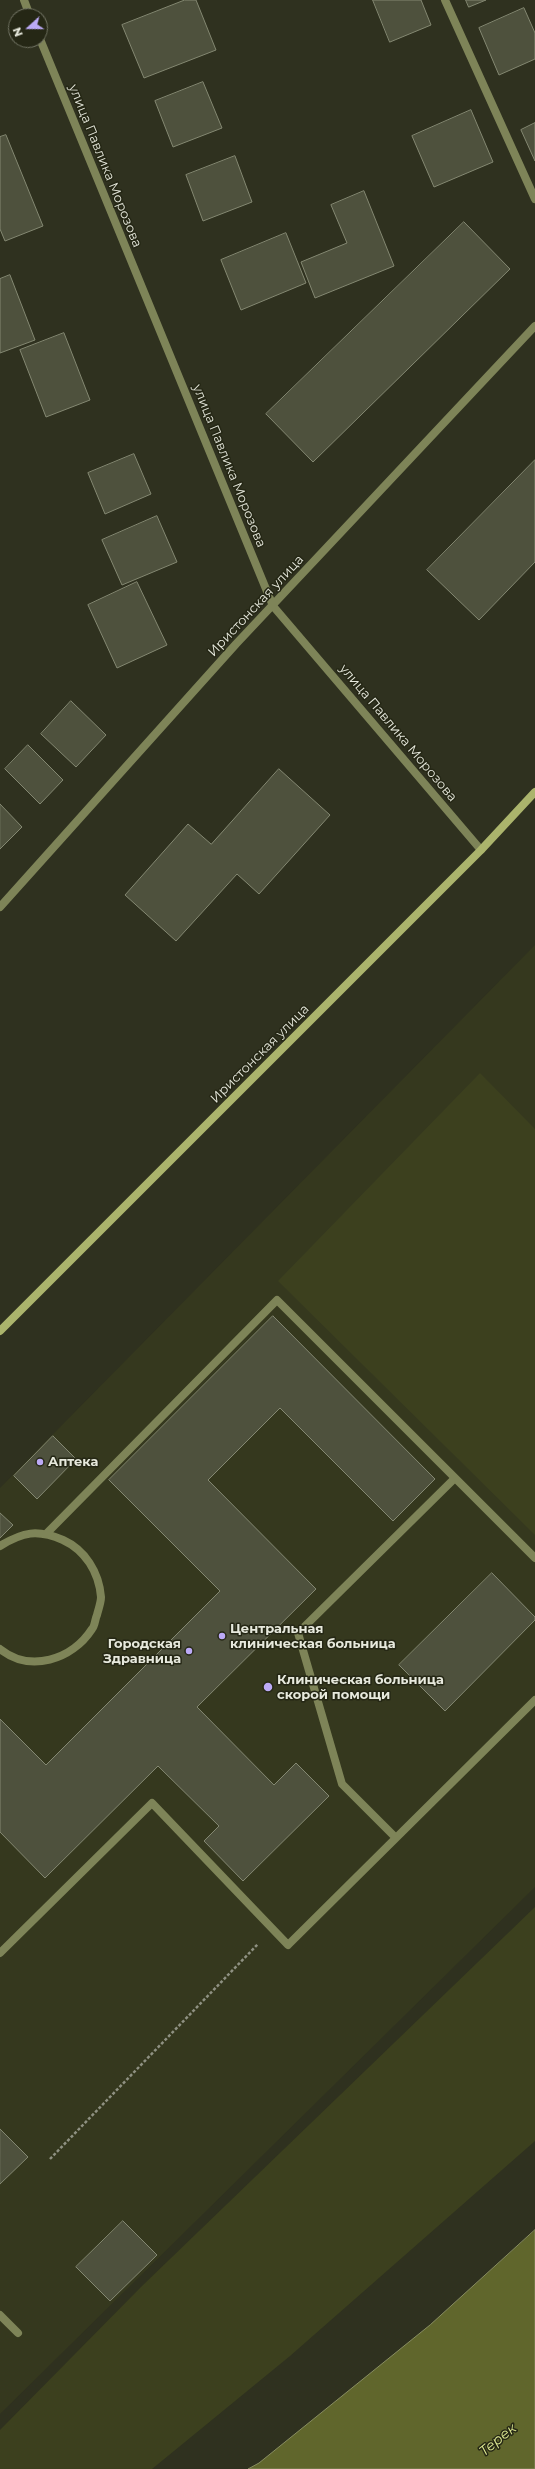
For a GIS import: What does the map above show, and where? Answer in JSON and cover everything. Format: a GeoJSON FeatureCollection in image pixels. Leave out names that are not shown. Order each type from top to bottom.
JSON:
{"type":"FeatureCollection","features":[{"type":"Feature","properties":{"kind":"main road","name":"Иристонская улица"},"geometry":{"type":"LineString","coordinates":[[0,1331],[481,850],[535,792]]}},
{"type":"Feature","properties":{"kind":"street"},"geometry":{"type":"LineString","coordinates":[[445,0],[535,199]]}},
{"type":"Feature","properties":{"kind":"street","name":"улица Павлика Морозова"},"geometry":{"type":"LineString","coordinates":[[44,48],[273,606],[481,850]]}},
{"type":"Feature","properties":{"kind":"street","name":"Иристонская улица"},"geometry":{"type":"LineString","coordinates":[[0,907],[236,644],[535,326]]}},
{"type":"Feature","properties":{"kind":"street"},"geometry":{"type":"LineString","coordinates":[[47,1533],[277,1300],[535,1558]]}},
{"type":"Feature","properties":{"kind":"street"},"geometry":{"type":"LineString","coordinates":[[396,1838],[342,1784],[298,1633],[455,1478]]}},
{"type":"Feature","properties":{"kind":"street"},"geometry":{"type":"LineString","coordinates":[[0,1546],[18,1535],[47,1533],[75,1545],[93,1566],[101,1598],[93,1629],[70,1653],[51,1660],[34,1662],[8,1655],[0,1649]]}},
{"type":"Feature","properties":{"kind":"street"},"geometry":{"type":"LineString","coordinates":[[0,1952],[152,1803],[288,1945],[535,1700]]}},
{"type":"Feature","properties":{"kind":"street"},"geometry":{"type":"LineString","coordinates":[[0,2315],[18,2332]]}},
{"type":"Feature","properties":{"kind":"path"},"geometry":{"type":"LineString","coordinates":[[50,2159],[273,1928]]}},
{"type":"Feature","properties":{"kind":"shaded area","name":"Клиническая больница скорой помощи"},"geometry":{"type":"Polygon","coordinates":[[[535,945],[535,1887],[0,2414],[0,1488],[535,945]]]}},
{"type":"Feature","properties":{"kind":"shaded area"},"geometry":{"type":"Polygon","coordinates":[[[480,1073],[535,1129],[535,1535],[278,1281],[480,1073]]]}},
{"type":"Feature","properties":{"kind":"shaded area"},"geometry":{"type":"Polygon","coordinates":[[[535,1907],[535,2141],[290,2356],[152,2469],[0,2469],[0,2430],[142,2286],[535,1907]]]}},
{"type":"Feature","properties":{"kind":"water","name":"Терек"},"geometry":{"type":"Polygon","coordinates":[[[535,2230],[535,2469],[248,2469],[259,2463],[430,2325],[535,2230]]]}},
{"type":"Feature","properties":{"kind":"building"},"geometry":{"type":"Polygon","coordinates":[[[185,0],[196,0],[216,50],[144,78],[122,25],[185,0]]]}},
{"type":"Feature","properties":{"kind":"building"},"geometry":{"type":"Polygon","coordinates":[[[373,0],[421,0],[431,25],[390,42],[373,0]]]}},
{"type":"Feature","properties":{"kind":"building"},"geometry":{"type":"Polygon","coordinates":[[[466,0],[486,0],[469,7],[466,0]]]}},
{"type":"Feature","properties":{"kind":"building"},"geometry":{"type":"Polygon","coordinates":[[[524,8],[535,33],[535,59],[499,75],[479,28],[524,8]]]}},
{"type":"Feature","properties":{"kind":"building"},"geometry":{"type":"Polygon","coordinates":[[[203,82],[222,128],[173,147],[155,101],[203,82]]]}},
{"type":"Feature","properties":{"kind":"building"},"geometry":{"type":"Polygon","coordinates":[[[471,110],[493,162],[434,187],[412,136],[471,110]]]}},
{"type":"Feature","properties":{"kind":"building"},"geometry":{"type":"Polygon","coordinates":[[[535,123],[535,161],[521,130],[535,123]]]}},
{"type":"Feature","properties":{"kind":"building"},"geometry":{"type":"Polygon","coordinates":[[[6,135],[43,226],[5,241],[0,229],[0,137],[6,135]]]}},
{"type":"Feature","properties":{"kind":"building"},"geometry":{"type":"Polygon","coordinates":[[[235,156],[252,202],[203,221],[186,175],[235,156]]]}},
{"type":"Feature","properties":{"kind":"building"},"geometry":{"type":"Polygon","coordinates":[[[364,191],[394,266],[315,298],[301,262],[347,243],[331,205],[364,191]]]}},
{"type":"Feature","properties":{"kind":"building"},"geometry":{"type":"Polygon","coordinates":[[[464,222],[510,269],[313,462],[266,414],[464,222]]]}},
{"type":"Feature","properties":{"kind":"building"},"geometry":{"type":"Polygon","coordinates":[[[286,233],[306,283],[241,310],[221,260],[286,233]]]}},
{"type":"Feature","properties":{"kind":"building"},"geometry":{"type":"Polygon","coordinates":[[[10,275],[35,340],[0,353],[0,279],[10,275]]]}},
{"type":"Feature","properties":{"kind":"building"},"geometry":{"type":"Polygon","coordinates":[[[64,333],[90,400],[46,417],[20,350],[64,333]]]}},
{"type":"Feature","properties":{"kind":"building"},"geometry":{"type":"Polygon","coordinates":[[[134,454],[151,494],[105,514],[88,473],[134,454]]]}},
{"type":"Feature","properties":{"kind":"building"},"geometry":{"type":"Polygon","coordinates":[[[535,460],[535,562],[479,620],[427,570],[535,460]]]}},
{"type":"Feature","properties":{"kind":"building"},"geometry":{"type":"Polygon","coordinates":[[[157,516],[177,562],[122,585],[102,540],[157,516]]]}},
{"type":"Feature","properties":{"kind":"building"},"geometry":{"type":"Polygon","coordinates":[[[137,582],[167,645],[117,668],[88,605],[137,582]]]}},
{"type":"Feature","properties":{"kind":"building"},"geometry":{"type":"Polygon","coordinates":[[[71,701],[106,735],[76,767],[41,734],[71,701]]]}},
{"type":"Feature","properties":{"kind":"building"},"geometry":{"type":"Polygon","coordinates":[[[28,745],[63,780],[40,804],[5,769],[28,745]]]}},
{"type":"Feature","properties":{"kind":"building"},"geometry":{"type":"Polygon","coordinates":[[[279,769],[330,815],[259,894],[237,874],[176,941],[125,895],[188,824],[211,844],[279,769]]]}},
{"type":"Feature","properties":{"kind":"building"},"geometry":{"type":"Polygon","coordinates":[[[0,804],[22,827],[0,849],[0,804]]]}},
{"type":"Feature","properties":{"kind":"building","name":"Центральная клиническая больница"},"geometry":{"type":"Polygon","coordinates":[[[273,1316],[435,1479],[393,1521],[280,1408],[208,1480],[316,1589],[197,1707],[274,1785],[296,1763],[329,1796],[243,1881],[204,1841],[219,1826],[158,1766],[45,1878],[0,1832],[0,1719],[46,1765],[220,1591],[109,1480],[273,1316]]]}},
{"type":"Feature","properties":{"kind":"building"},"geometry":{"type":"Polygon","coordinates":[[[53,1436],[76,1459],[37,1499],[14,1476],[53,1436]]]}},
{"type":"Feature","properties":{"kind":"building"},"geometry":{"type":"Polygon","coordinates":[[[0,1513],[13,1525],[0,1538],[0,1513]]]}},
{"type":"Feature","properties":{"kind":"building"},"geometry":{"type":"Polygon","coordinates":[[[492,1573],[535,1617],[535,1620],[445,1711],[399,1665],[492,1573]]]}},
{"type":"Feature","properties":{"kind":"building"},"geometry":{"type":"Polygon","coordinates":[[[0,2129],[28,2157],[0,2184],[0,2129]]]}},
{"type":"Feature","properties":{"kind":"building"},"geometry":{"type":"Polygon","coordinates":[[[123,2221],[157,2255],[110,2301],[76,2267],[123,2221]]]}},
{"type":"Feature","properties":{"kind":"place","name":"Аптека"},"geometry":{"type":"Point","coordinates":[40,1462]}},
{"type":"Feature","properties":{"kind":"place","name":"Центральная клиническая больница"},"geometry":{"type":"Point","coordinates":[222,1636]}},
{"type":"Feature","properties":{"kind":"place","name":"Городская Здравница"},"geometry":{"type":"Point","coordinates":[189,1651]}},
{"type":"Feature","properties":{"kind":"place","name":"Клиническая больница скорой помощи"},"geometry":{"type":"Point","coordinates":[268,1687]}}]}
